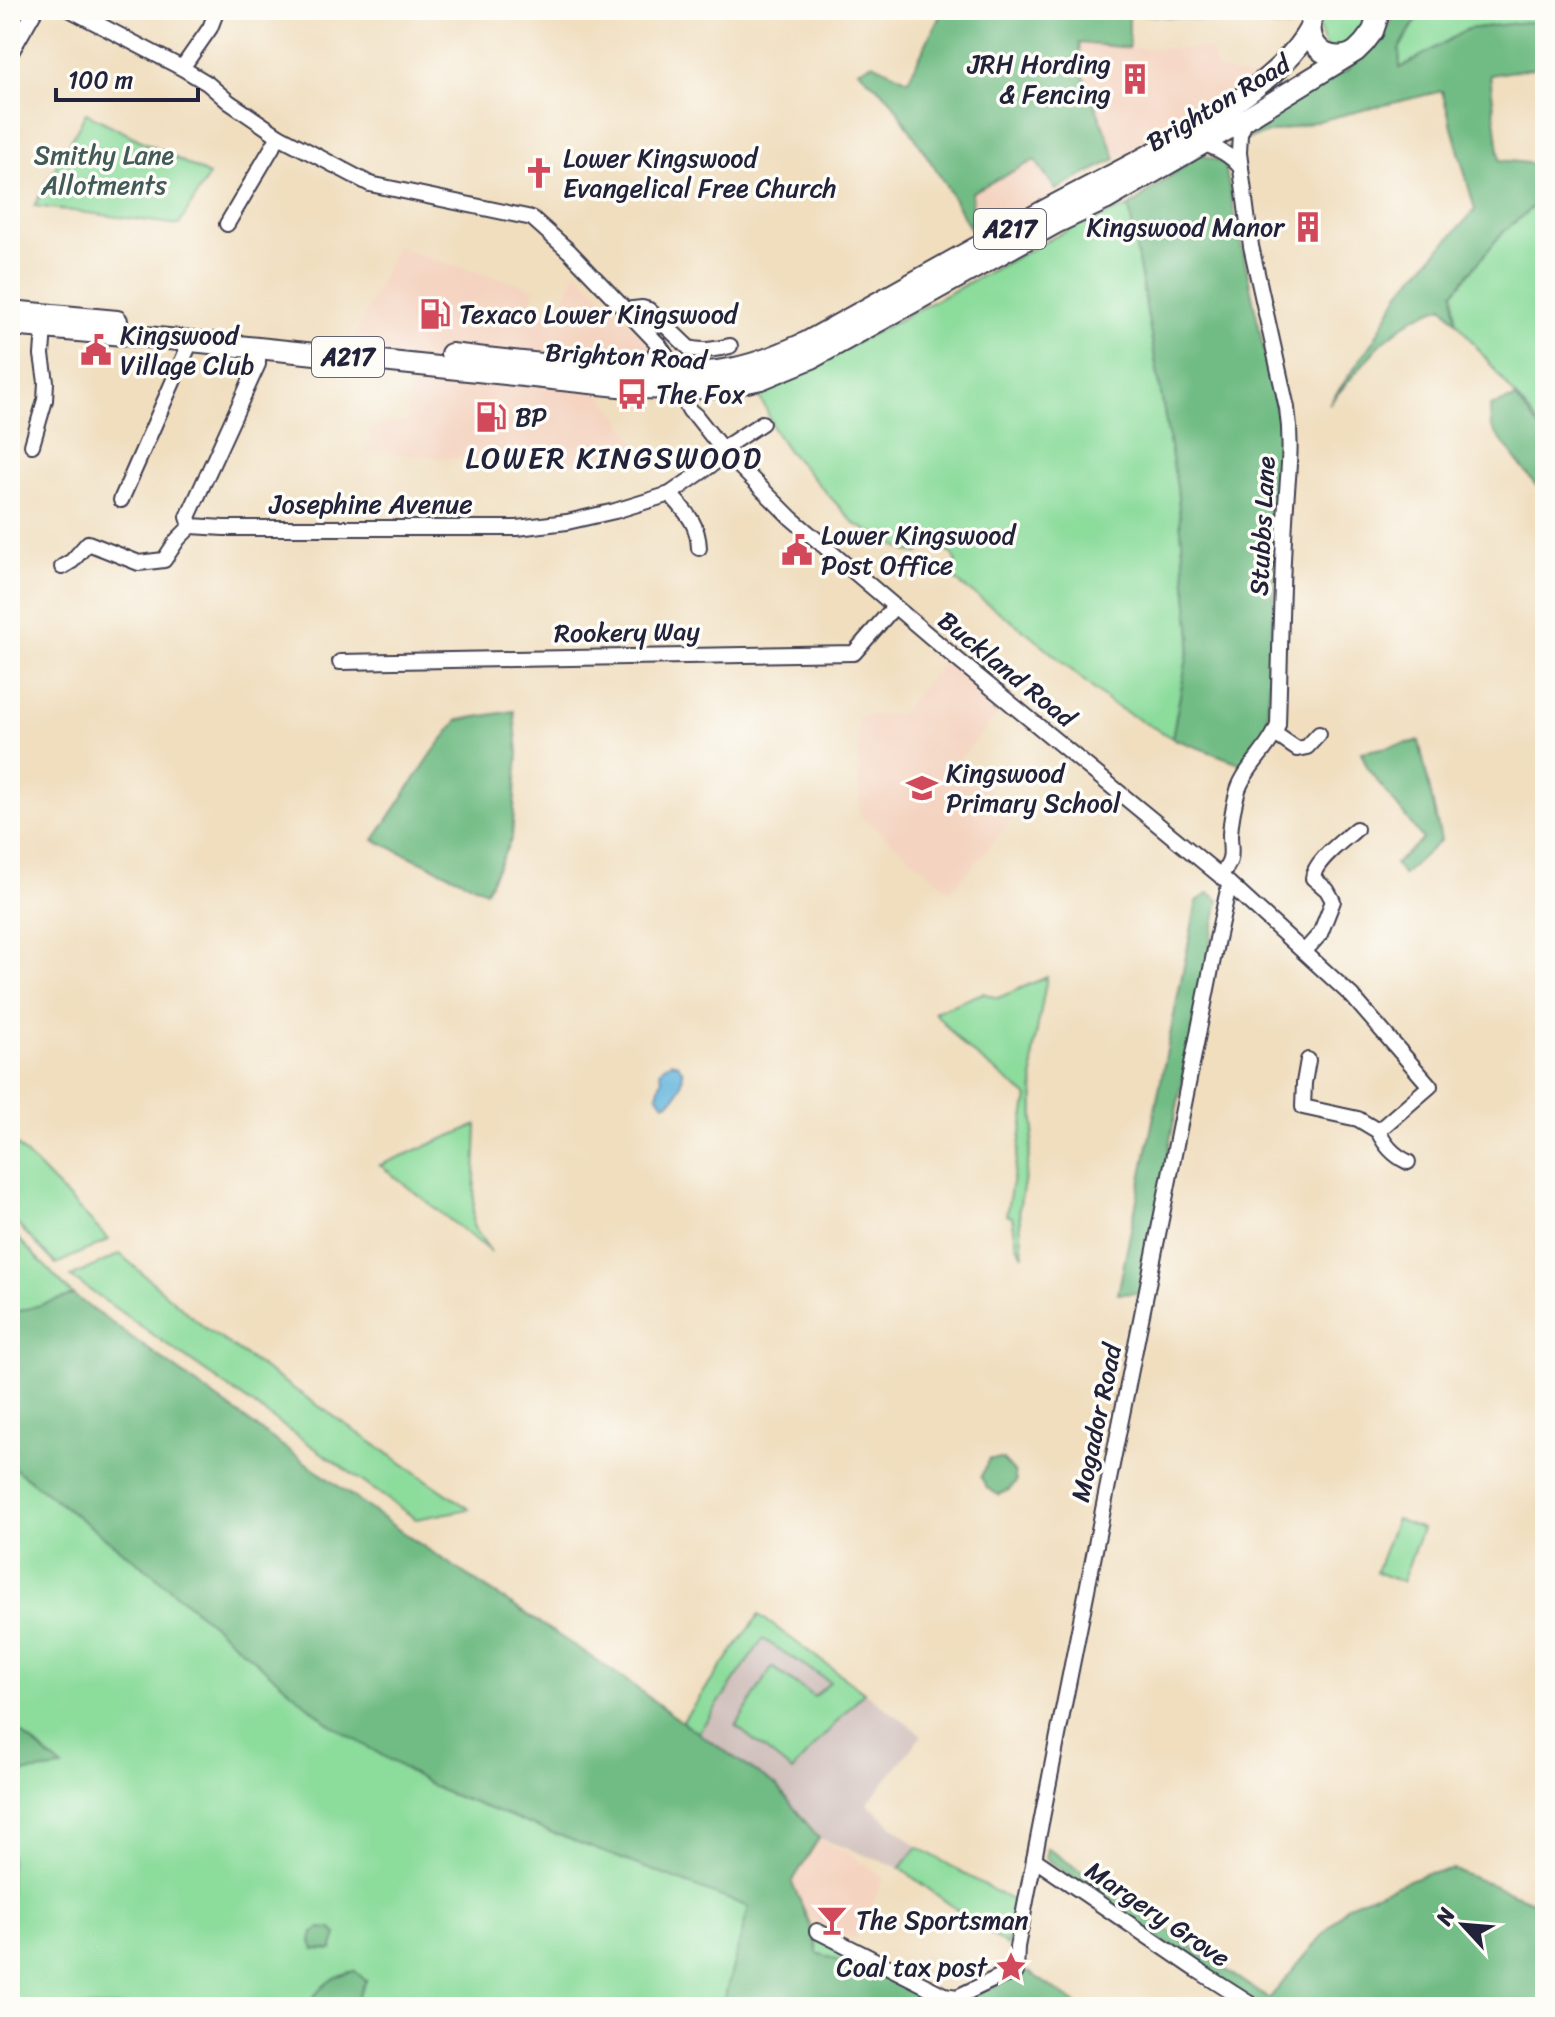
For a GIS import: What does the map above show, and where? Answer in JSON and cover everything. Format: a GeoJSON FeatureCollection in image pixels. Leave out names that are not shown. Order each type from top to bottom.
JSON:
{"type":"FeatureCollection","features":[{"type":"Feature","properties":{"kind":"highway","name":"A217"},"geometry":{"type":"LineString","coordinates":[[1312,16],[1313,42],[1321,51],[1330,56],[1349,55],[1373,31],[1379,12]]}},
{"type":"Feature","properties":{"kind":"highway","name":"Brighton Road"},"geometry":{"type":"LineString","coordinates":[[10,325],[638,388],[682,381],[759,362],[792,349],[1176,142],[1274,73],[1300,46],[1312,16]]}},
{"type":"Feature","properties":{"kind":"highway","name":"Brighton Road"},"geometry":{"type":"LineString","coordinates":[[10,311],[639,372],[724,387],[761,379],[812,358],[1056,223],[1105,200],[1349,55]]}},
{"type":"Feature","properties":{"kind":"street"},"geometry":{"type":"LineString","coordinates":[[10,54],[35,10]]}},
{"type":"Feature","properties":{"kind":"street","name":"Buckland Road"},"geometry":{"type":"LineString","coordinates":[[71,10],[182,68],[279,136],[370,184],[532,218],[570,252],[659,345],[682,381],[683,399],[690,411],[725,452],[791,518],[894,607],[1226,880],[1352,996],[1430,1086],[1378,1131]]}},
{"type":"Feature","properties":{"kind":"street"},"geometry":{"type":"LineString","coordinates":[[182,68],[210,28],[217,10]]}},
{"type":"Feature","properties":{"kind":"street","name":"Stubbs Lane"},"geometry":{"type":"LineString","coordinates":[[1247,118],[1240,134],[1239,153],[1251,246],[1291,435],[1278,725],[1275,734]]}},
{"type":"Feature","properties":{"kind":"street"},"geometry":{"type":"LineString","coordinates":[[227,224],[279,136]]}},
{"type":"Feature","properties":{"kind":"street"},"geometry":{"type":"LineString","coordinates":[[1202,143],[1232,157],[1241,168]]}},
{"type":"Feature","properties":{"kind":"street"},"geometry":{"type":"LineString","coordinates":[[625,310],[649,310],[689,348],[713,350],[730,346]]}},
{"type":"Feature","properties":{"kind":"street"},"geometry":{"type":"LineString","coordinates":[[32,445],[45,400],[44,327]]}},
{"type":"Feature","properties":{"kind":"street"},"geometry":{"type":"LineString","coordinates":[[121,500],[191,341]]}},
{"type":"Feature","properties":{"kind":"street"},"geometry":{"type":"LineString","coordinates":[[639,372],[651,362],[659,345]]}},
{"type":"Feature","properties":{"kind":"street"},"geometry":{"type":"LineString","coordinates":[[62,567],[88,543],[139,563],[164,560],[191,526],[188,517],[258,364],[258,348]]}},
{"type":"Feature","properties":{"kind":"street","name":"Josephine Avenue"},"geometry":{"type":"LineString","coordinates":[[191,526],[517,528],[579,519],[670,494],[762,423]]}},
{"type":"Feature","properties":{"kind":"street"},"geometry":{"type":"LineString","coordinates":[[670,494],[691,519],[699,535],[699,548]]}},
{"type":"Feature","properties":{"kind":"street","name":"Rookery Way"},"geometry":{"type":"LineString","coordinates":[[340,662],[854,653],[894,607]]}},
{"type":"Feature","properties":{"kind":"street"},"geometry":{"type":"LineString","coordinates":[[1226,880],[1231,856],[1233,809],[1239,787],[1254,761],[1275,734],[1297,749],[1307,747],[1319,734]]}},
{"type":"Feature","properties":{"kind":"street"},"geometry":{"type":"LineString","coordinates":[[1304,952],[1320,934],[1333,901],[1327,890],[1313,878],[1313,872],[1356,829]]}},
{"type":"Feature","properties":{"kind":"street","name":"Mogador Road"},"geometry":{"type":"LineString","coordinates":[[817,1931],[944,1995],[957,1997],[1016,1972],[1017,1947],[1034,1859],[1228,890],[1226,880]]}},
{"type":"Feature","properties":{"kind":"street"},"geometry":{"type":"LineString","coordinates":[[1308,1060],[1303,1107],[1358,1119],[1378,1131],[1397,1157],[1408,1162]]}},
{"type":"Feature","properties":{"kind":"street","name":"Margery Grove"},"geometry":{"type":"LineString","coordinates":[[1034,1859],[1255,2007]]}},
{"type":"Feature","properties":{"kind":"shaded area"},"geometry":{"type":"Polygon","coordinates":[[[1078,43],[1129,48],[1211,49],[1216,68],[1254,78],[1182,129],[1116,159],[1082,71],[1078,43]]]}},
{"type":"Feature","properties":{"kind":"shaded area"},"geometry":{"type":"Polygon","coordinates":[[[1036,159],[1056,190],[971,240],[972,192],[1036,159]]]}},
{"type":"Feature","properties":{"kind":"shaded area"},"geometry":{"type":"Polygon","coordinates":[[[397,246],[441,262],[534,288],[530,309],[558,312],[577,271],[651,346],[647,358],[609,358],[598,390],[639,445],[563,466],[365,452],[369,426],[407,422],[411,369],[354,337],[397,246]]]}},
{"type":"Feature","properties":{"kind":"shaded area","name":"Kingswood Primary School"},"geometry":{"type":"Polygon","coordinates":[[[946,659],[1003,708],[957,762],[1016,814],[951,891],[860,815],[857,715],[900,714],[946,659]]]}},
{"type":"Feature","properties":{"kind":"shaded area"},"geometry":{"type":"Polygon","coordinates":[[[763,1639],[831,1682],[814,1697],[792,1771],[864,1692],[922,1735],[867,1804],[918,1847],[900,1868],[819,1838],[776,1786],[698,1733],[763,1639]]]}},
{"type":"Feature","properties":{"kind":"shaded area"},"geometry":{"type":"Polygon","coordinates":[[[819,1838],[884,1878],[854,1940],[805,1916],[792,1882],[819,1838]]]}},
{"type":"Feature","properties":{"kind":"green space"},"geometry":{"type":"Polygon","coordinates":[[[943,10],[1296,10],[1290,28],[1129,13],[1129,48],[1079,43],[1082,71],[1116,159],[1056,190],[1035,160],[972,192],[971,230],[890,99],[858,70],[873,63],[908,80],[943,10]]]}},
{"type":"Feature","properties":{"kind":"green space"},"geometry":{"type":"Polygon","coordinates":[[[1328,10],[1369,10],[1370,24],[1344,50],[1326,48],[1318,24],[1328,10]]]}},
{"type":"Feature","properties":{"kind":"green space"},"geometry":{"type":"Polygon","coordinates":[[[1399,10],[1424,10],[1399,49],[1400,68],[1468,29],[1526,22],[1541,24],[1545,16],[1545,113],[1539,67],[1490,75],[1500,160],[1545,165],[1545,196],[1501,234],[1454,292],[1456,321],[1443,306],[1415,317],[1381,343],[1329,404],[1375,338],[1400,292],[1475,210],[1442,91],[1248,138],[1259,120],[1346,71],[1381,36],[1399,10]]]}},
{"type":"Feature","properties":{"kind":"green space"},"geometry":{"type":"Polygon","coordinates":[[[1424,10],[1545,10],[1542,24],[1526,22],[1468,29],[1400,68],[1399,49],[1424,10]]]}},
{"type":"Feature","properties":{"kind":"green space","name":"Smithy Lane Allotments"},"geometry":{"type":"Polygon","coordinates":[[[86,113],[209,175],[179,225],[34,206],[86,113]]]}},
{"type":"Feature","properties":{"kind":"green space"},"geometry":{"type":"Polygon","coordinates":[[[1200,154],[1224,163],[1282,436],[1267,732],[1245,765],[1172,738],[1191,637],[1177,487],[1129,207],[1200,154]]]}},
{"type":"Feature","properties":{"kind":"green space"},"geometry":{"type":"Polygon","coordinates":[[[1545,196],[1545,433],[1456,321],[1454,292],[1501,234],[1545,196]]]}},
{"type":"Feature","properties":{"kind":"green space"},"geometry":{"type":"Polygon","coordinates":[[[1129,207],[1177,487],[1191,637],[1172,738],[1110,703],[1028,633],[945,573],[956,562],[953,555],[928,541],[919,553],[906,551],[855,524],[788,451],[774,430],[755,389],[844,349],[1079,224],[1129,207]]]}},
{"type":"Feature","properties":{"kind":"green space"},"geometry":{"type":"Polygon","coordinates":[[[1516,398],[1545,434],[1545,497],[1491,427],[1490,406],[1516,398]]]}},
{"type":"Feature","properties":{"kind":"green space"},"geometry":{"type":"Polygon","coordinates":[[[514,711],[518,753],[512,838],[486,891],[374,840],[458,720],[514,711]]]}},
{"type":"Feature","properties":{"kind":"green space"},"geometry":{"type":"Polygon","coordinates":[[[1419,741],[1441,840],[1403,875],[1395,864],[1423,839],[1368,769],[1361,752],[1419,741]]]}},
{"type":"Feature","properties":{"kind":"green space"},"geometry":{"type":"Polygon","coordinates":[[[1209,893],[1219,900],[1139,1293],[1118,1294],[1197,901],[1209,893]]]}},
{"type":"Feature","properties":{"kind":"green space"},"geometry":{"type":"Polygon","coordinates":[[[1047,977],[1033,1052],[1034,1130],[1019,1209],[1023,1256],[1017,1245],[1012,1217],[1006,1215],[1028,1097],[965,1047],[934,1012],[983,993],[998,998],[1047,977]]]}},
{"type":"Feature","properties":{"kind":"green space"},"geometry":{"type":"Polygon","coordinates":[[[477,1125],[473,1226],[491,1252],[380,1165],[477,1125]]]}},
{"type":"Feature","properties":{"kind":"green space"},"geometry":{"type":"Polygon","coordinates":[[[10,1138],[109,1240],[56,1264],[10,1217],[10,1138]]]}},
{"type":"Feature","properties":{"kind":"green space"},"geometry":{"type":"Polygon","coordinates":[[[10,1230],[73,1295],[10,1315],[10,1230]]]}},
{"type":"Feature","properties":{"kind":"green space"},"geometry":{"type":"Polygon","coordinates":[[[120,1254],[205,1328],[469,1509],[416,1519],[71,1277],[120,1254]]]}},
{"type":"Feature","properties":{"kind":"green space"},"geometry":{"type":"Polygon","coordinates":[[[73,1295],[406,1535],[623,1678],[776,1786],[819,1838],[792,1882],[811,1926],[817,1953],[954,2002],[1029,1972],[1081,2007],[722,2007],[749,1907],[442,1791],[331,1725],[153,1574],[10,1465],[10,1314],[73,1295]]]}},
{"type":"Feature","properties":{"kind":"green space"},"geometry":{"type":"Polygon","coordinates":[[[989,1459],[1002,1459],[1014,1472],[1016,1482],[999,1495],[987,1488],[981,1477],[989,1459]]]}},
{"type":"Feature","properties":{"kind":"green space"},"geometry":{"type":"Polygon","coordinates":[[[10,1465],[153,1574],[331,1725],[442,1791],[750,1907],[722,2007],[352,2007],[366,1981],[313,1997],[308,2007],[10,2007],[10,1774],[62,1767],[10,1724],[10,1465]]]}},
{"type":"Feature","properties":{"kind":"green space"},"geometry":{"type":"Polygon","coordinates":[[[1396,1519],[1422,1529],[1402,1582],[1376,1572],[1396,1519]]]}},
{"type":"Feature","properties":{"kind":"green space"},"geometry":{"type":"Polygon","coordinates":[[[759,1615],[864,1692],[792,1771],[736,1726],[772,1667],[814,1697],[830,1682],[763,1639],[698,1733],[682,1722],[759,1615]]]}},
{"type":"Feature","properties":{"kind":"green space"},"geometry":{"type":"Polygon","coordinates":[[[10,1724],[63,1768],[10,1774],[10,1724]]]}},
{"type":"Feature","properties":{"kind":"green space"},"geometry":{"type":"Polygon","coordinates":[[[918,1847],[1014,1902],[1007,1946],[900,1868],[918,1847]]]}},
{"type":"Feature","properties":{"kind":"green space"},"geometry":{"type":"Polygon","coordinates":[[[1047,1848],[1269,1999],[1348,1905],[1427,1873],[1454,1870],[1545,1906],[1545,2007],[1251,2007],[1045,1858],[1047,1848]]]}},
{"type":"Feature","properties":{"kind":"green space"},"geometry":{"type":"Polygon","coordinates":[[[321,1928],[332,1929],[337,1935],[332,1950],[314,1949],[311,1942],[313,1932],[321,1928]]]}},
{"type":"Feature","properties":{"kind":"green space"},"geometry":{"type":"Polygon","coordinates":[[[815,1936],[937,1996],[817,1953],[815,1936]]]}},
{"type":"Feature","properties":{"kind":"green space"},"geometry":{"type":"Polygon","coordinates":[[[355,1971],[366,1981],[352,2007],[308,2007],[327,1983],[355,1971]]]}},
{"type":"Feature","properties":{"kind":"water"},"geometry":{"type":"Polygon","coordinates":[[[671,1062],[678,1064],[683,1071],[682,1081],[676,1095],[664,1104],[657,1094],[662,1078],[660,1072],[671,1062]]]}},
{"type":"Feature","properties":{"kind":"place","name":"JRH Hording & Fencing"},"geometry":{"type":"Point","coordinates":[1135,79]}},
{"type":"Feature","properties":{"kind":"place","name":"Lower Kingswood Evangelical Free Church"},"geometry":{"type":"Point","coordinates":[539,173]}},
{"type":"Feature","properties":{"kind":"place","name":"Kingswood Manor"},"geometry":{"type":"Point","coordinates":[1308,227]}},
{"type":"Feature","properties":{"kind":"place","name":"Texaco Lower Kingswood"},"geometry":{"type":"Point","coordinates":[435,314]}},
{"type":"Feature","properties":{"kind":"place","name":"Kingswood Village Club"},"geometry":{"type":"Point","coordinates":[96,350]}},
{"type":"Feature","properties":{"kind":"place","name":"The Fox"},"geometry":{"type":"Point","coordinates":[632,394]}},
{"type":"Feature","properties":{"kind":"place","name":"BP"},"geometry":{"type":"Point","coordinates":[491,417]}},
{"type":"Feature","properties":{"kind":"place","name":"Lower Kingswood Post Office"},"geometry":{"type":"Point","coordinates":[797,550]}},
{"type":"Feature","properties":{"kind":"place","name":"Kingswood Primary School"},"geometry":{"type":"Point","coordinates":[922,788]}},
{"type":"Feature","properties":{"kind":"place","name":"The Sportsman"},"geometry":{"type":"Point","coordinates":[832,1920]}},
{"type":"Feature","properties":{"kind":"place","name":"Coal tax post"},"geometry":{"type":"Point","coordinates":[1011,1967]}},
{"type":"Feature","properties":{"kind":"district","name":"LOWER KINGSWOOD"},"geometry":{"type":"Point","coordinates":[614,458]}}]}
